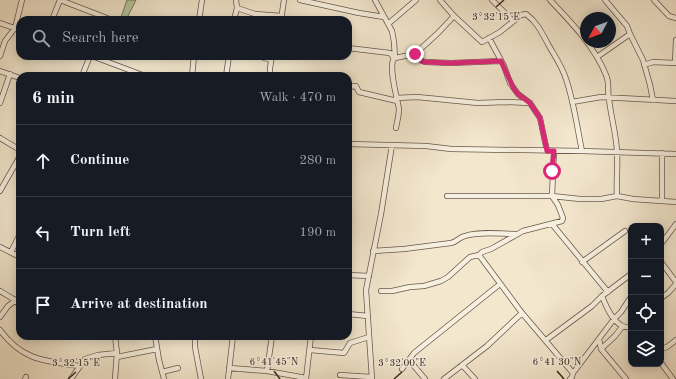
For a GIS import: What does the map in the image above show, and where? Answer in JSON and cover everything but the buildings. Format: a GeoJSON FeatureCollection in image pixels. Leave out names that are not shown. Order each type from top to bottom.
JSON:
{"type":"FeatureCollection","features":[{"type":"Feature","properties":{"kind":"street"},"geometry":{"type":"LineString","coordinates":[[18,16],[22,0]]}},
{"type":"Feature","properties":{"kind":"street"},"geometry":{"type":"LineString","coordinates":[[54,16],[60,0],[102,16]]}},
{"type":"Feature","properties":{"kind":"street"},"geometry":{"type":"LineString","coordinates":[[200,16],[202,0]]}},
{"type":"Feature","properties":{"kind":"street"},"geometry":{"type":"LineString","coordinates":[[235,16],[237,8],[236,0]]}},
{"type":"Feature","properties":{"kind":"street"},"geometry":{"type":"LineString","coordinates":[[281,16],[284,0]]}},
{"type":"Feature","properties":{"kind":"street"},"geometry":{"type":"LineString","coordinates":[[300,0],[384,17]]}},
{"type":"Feature","properties":{"kind":"street"},"geometry":{"type":"LineString","coordinates":[[375,0],[394,38],[394,89],[399,110],[396,128]]}},
{"type":"Feature","properties":{"kind":"street"},"geometry":{"type":"LineString","coordinates":[[388,24],[416,0]]}},
{"type":"Feature","properties":{"kind":"street"},"geometry":{"type":"LineString","coordinates":[[440,0],[480,42],[500,32],[521,15],[526,14],[537,25],[561,67],[566,79],[582,151]]}},
{"type":"Feature","properties":{"kind":"street"},"geometry":{"type":"LineString","coordinates":[[492,0],[513,21]]}},
{"type":"Feature","properties":{"kind":"street"},"geometry":{"type":"LineString","coordinates":[[550,0],[573,26],[597,57],[607,76],[609,87],[608,97],[615,126],[618,152],[616,173],[617,196]]}},
{"type":"Feature","properties":{"kind":"street"},"geometry":{"type":"LineString","coordinates":[[605,0],[627,26],[632,42],[639,52],[644,65],[650,85],[652,100]]}},
{"type":"Feature","properties":{"kind":"street"},"geometry":{"type":"LineString","coordinates":[[654,0],[669,16],[676,18]]}},
{"type":"Feature","properties":{"kind":"street"},"geometry":{"type":"LineString","coordinates":[[237,8],[255,14],[268,16]]}},
{"type":"Feature","properties":{"kind":"street"},"geometry":{"type":"LineString","coordinates":[[394,60],[415,54],[454,16]]}},
{"type":"Feature","properties":{"kind":"street"},"geometry":{"type":"LineString","coordinates":[[0,24],[15,28]]}},
{"type":"Feature","properties":{"kind":"street"},"geometry":{"type":"LineString","coordinates":[[0,56],[5,40],[15,28],[16,24]]}},
{"type":"Feature","properties":{"kind":"street"},"geometry":{"type":"LineString","coordinates":[[597,57],[630,34]]}},
{"type":"Feature","properties":{"kind":"street"},"geometry":{"type":"LineString","coordinates":[[489,38],[514,89],[530,103],[540,118],[547,151]]}},
{"type":"Feature","properties":{"kind":"street"},"geometry":{"type":"LineString","coordinates":[[644,65],[653,62],[675,63],[676,40]]}},
{"type":"Feature","properties":{"kind":"street"},"geometry":{"type":"LineString","coordinates":[[352,48],[390,53],[394,60]]}},
{"type":"Feature","properties":{"kind":"street"},"geometry":{"type":"LineString","coordinates":[[415,54],[424,62],[451,63],[501,61]]}},
{"type":"Feature","properties":{"kind":"street"},"geometry":{"type":"LineString","coordinates":[[84,72],[89,60]]}},
{"type":"Feature","properties":{"kind":"street"},"geometry":{"type":"LineString","coordinates":[[102,60],[134,72]]}},
{"type":"Feature","properties":{"kind":"street"},"geometry":{"type":"LineString","coordinates":[[192,72],[194,60]]}},
{"type":"Feature","properties":{"kind":"street"},"geometry":{"type":"LineString","coordinates":[[227,72],[228,60]]}},
{"type":"Feature","properties":{"kind":"street"},"geometry":{"type":"LineString","coordinates":[[270,72],[272,60]]}},
{"type":"Feature","properties":{"kind":"street"},"geometry":{"type":"LineString","coordinates":[[0,71],[16,76]]}},
{"type":"Feature","properties":{"kind":"street"},"geometry":{"type":"LineString","coordinates":[[0,103],[10,74]]}},
{"type":"Feature","properties":{"kind":"street"},"geometry":{"type":"LineString","coordinates":[[352,86],[356,86],[359,92],[397,99],[417,97],[478,104],[506,102],[530,103]]}},
{"type":"Feature","properties":{"kind":"street"},"geometry":{"type":"LineString","coordinates":[[572,102],[608,97],[676,101]]}},
{"type":"Feature","properties":{"kind":"street"},"geometry":{"type":"LineString","coordinates":[[0,138],[16,148]]}},
{"type":"Feature","properties":{"kind":"street"},"geometry":{"type":"LineString","coordinates":[[352,144],[426,146],[451,149],[676,154]]}},
{"type":"Feature","properties":{"kind":"street"},"geometry":{"type":"LineString","coordinates":[[340,375],[371,378],[366,290],[381,214],[392,145]]}},
{"type":"Feature","properties":{"kind":"street"},"geometry":{"type":"LineString","coordinates":[[381,291],[424,286],[441,281],[448,277],[470,257],[479,255],[523,231],[562,221],[563,218],[558,205],[552,196],[554,151]]}},
{"type":"Feature","properties":{"kind":"street"},"geometry":{"type":"LineString","coordinates":[[662,153],[662,201]]}},
{"type":"Feature","properties":{"kind":"street"},"geometry":{"type":"LineString","coordinates":[[0,190],[16,163]]}},
{"type":"Feature","properties":{"kind":"street"},"geometry":{"type":"LineString","coordinates":[[447,196],[552,196],[580,200],[601,199],[617,196],[627,199],[676,202]]}},
{"type":"Feature","properties":{"kind":"street"},"geometry":{"type":"LineString","coordinates":[[552,224],[608,292]]}},
{"type":"Feature","properties":{"kind":"street"},"geometry":{"type":"LineString","coordinates":[[664,240],[676,224]]}},
{"type":"Feature","properties":{"kind":"street"},"geometry":{"type":"LineString","coordinates":[[582,262],[625,230]]}},
{"type":"Feature","properties":{"kind":"street"},"geometry":{"type":"LineString","coordinates":[[373,251],[451,243],[456,242],[462,236],[471,234],[518,234]]}},
{"type":"Feature","properties":{"kind":"street"},"geometry":{"type":"LineString","coordinates":[[11,252],[16,242]]}},
{"type":"Feature","properties":{"kind":"street"},"geometry":{"type":"LineString","coordinates":[[0,246],[16,255]]}},
{"type":"Feature","properties":{"kind":"street"},"geometry":{"type":"LineString","coordinates":[[479,255],[522,313],[546,340],[572,377],[628,302]]}},
{"type":"Feature","properties":{"kind":"street"},"geometry":{"type":"LineString","coordinates":[[664,266],[676,283],[664,296]]}},
{"type":"Feature","properties":{"kind":"street"},"geometry":{"type":"LineString","coordinates":[[352,274],[369,276]]}},
{"type":"Feature","properties":{"kind":"street"},"geometry":{"type":"LineString","coordinates":[[546,340],[592,306],[602,296],[628,276]]}},
{"type":"Feature","properties":{"kind":"street"},"geometry":{"type":"LineString","coordinates":[[402,369],[414,353],[500,284]]}},
{"type":"Feature","properties":{"kind":"street"},"geometry":{"type":"LineString","coordinates":[[0,291],[15,300],[0,317]]}},
{"type":"Feature","properties":{"kind":"street"},"geometry":{"type":"LineString","coordinates":[[602,296],[614,319],[622,327],[628,327]]}},
{"type":"Feature","properties":{"kind":"street"},"geometry":{"type":"LineString","coordinates":[[444,379],[487,346],[522,313]]}},
{"type":"Feature","properties":{"kind":"street"},"geometry":{"type":"LineString","coordinates":[[352,314],[368,316]]}},
{"type":"Feature","properties":{"kind":"street"},"geometry":{"type":"LineString","coordinates":[[601,350],[622,327]]}},
{"type":"Feature","properties":{"kind":"street"},"geometry":{"type":"LineString","coordinates":[[0,330],[21,352],[39,360],[80,366]]}},
{"type":"Feature","properties":{"kind":"street"},"geometry":{"type":"LineString","coordinates":[[310,350],[344,353],[346,352],[350,343],[369,337]]}},
{"type":"Feature","properties":{"kind":"street"},"geometry":{"type":"LineString","coordinates":[[599,339],[601,350],[626,379]]}},
{"type":"Feature","properties":{"kind":"street"},"geometry":{"type":"LineString","coordinates":[[115,340],[117,355],[115,379]]}},
{"type":"Feature","properties":{"kind":"street"},"geometry":{"type":"LineString","coordinates":[[156,340],[164,379]]}},
{"type":"Feature","properties":{"kind":"street"},"geometry":{"type":"LineString","coordinates":[[195,340],[201,379]]}},
{"type":"Feature","properties":{"kind":"street"},"geometry":{"type":"LineString","coordinates":[[228,379],[232,340]]}},
{"type":"Feature","properties":{"kind":"street"},"geometry":{"type":"LineString","coordinates":[[267,371],[271,340]]}},
{"type":"Feature","properties":{"kind":"street"},"geometry":{"type":"LineString","coordinates":[[229,368],[267,371],[306,379],[311,340]]}},
{"type":"Feature","properties":{"kind":"street"},"geometry":{"type":"LineString","coordinates":[[664,348],[676,340]]}},
{"type":"Feature","properties":{"kind":"street"},"geometry":{"type":"LineString","coordinates":[[71,379],[82,362],[88,357],[117,355],[157,349]]}},
{"type":"Feature","properties":{"kind":"street"},"geometry":{"type":"LineString","coordinates":[[409,360],[425,379]]}},
{"type":"Feature","properties":{"kind":"street"},"geometry":{"type":"LineString","coordinates":[[462,365],[475,379]]}},
{"type":"Feature","properties":{"kind":"street"},"geometry":{"type":"LineString","coordinates":[[664,367],[673,379]]}},
{"type":"Feature","properties":{"kind":"street"},"geometry":{"type":"LineString","coordinates":[[162,372],[178,368]]}},
{"type":"Feature","properties":{"kind":"green space"},"geometry":{"type":"Polygon","coordinates":[[[127,0],[136,0],[128,16],[121,16],[127,0]]]}},
{"type":"Feature","properties":{"kind":"route"},"geometry":{"type":"LineString","coordinates":[[415,54],[424,62],[451,63],[501,61],[514,89],[530,103],[540,118],[547,151],[554,151],[552,171]]}}]}
